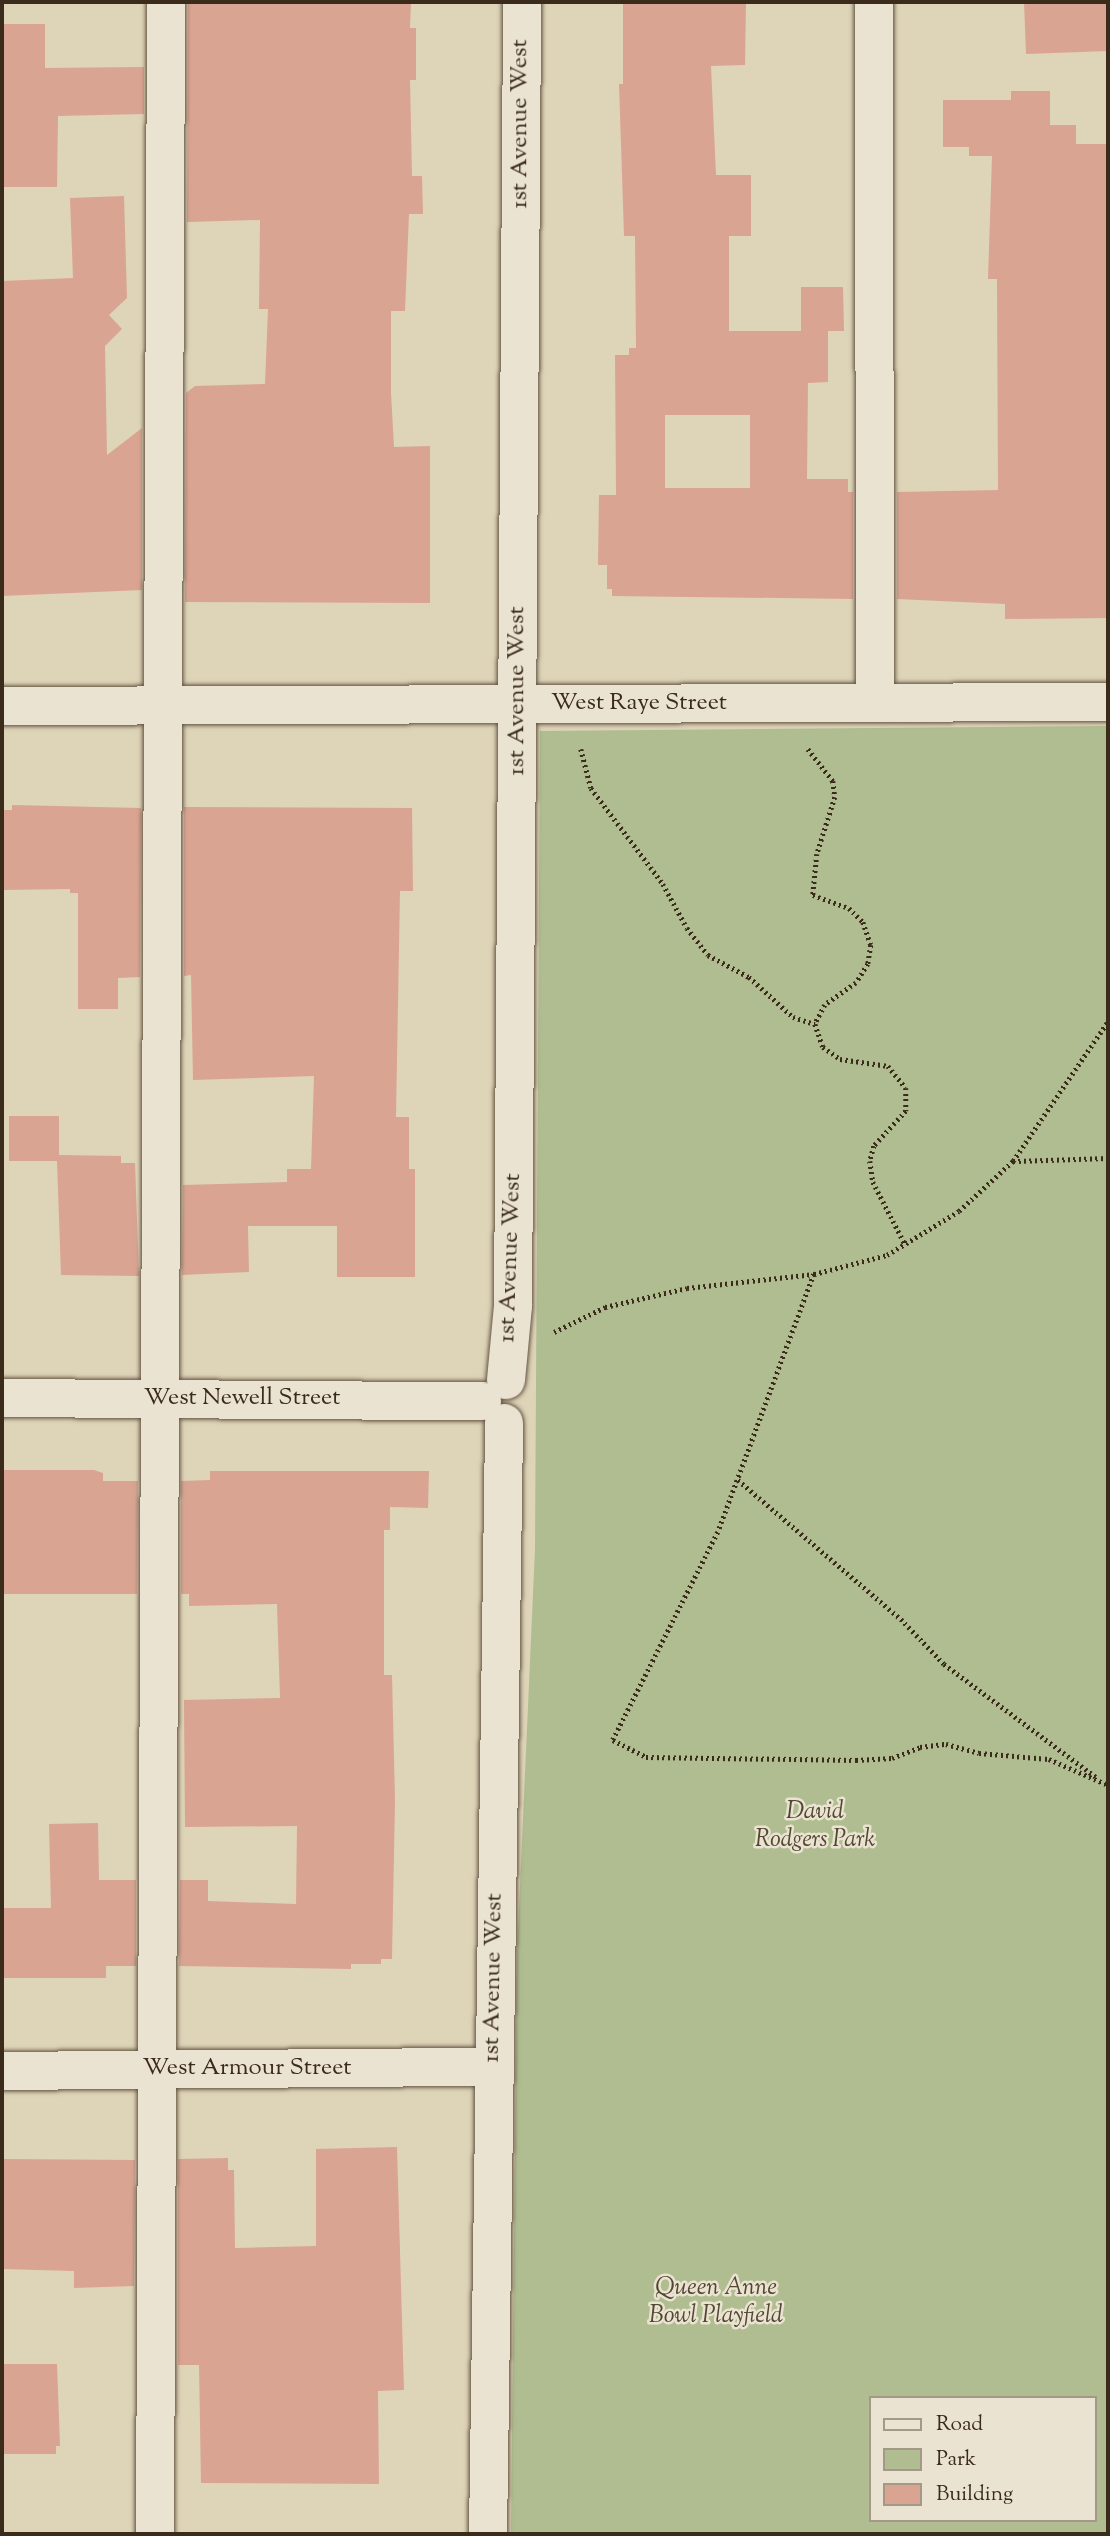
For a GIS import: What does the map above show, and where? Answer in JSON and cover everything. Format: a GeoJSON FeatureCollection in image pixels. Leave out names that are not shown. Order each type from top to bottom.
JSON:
{"type":"FeatureCollection","features":[{"type":"Feature","properties":{"kind":"street"},"geometry":{"type":"LineString","coordinates":[[155,2534],[157,1398],[166,2]]}},
{"type":"Feature","properties":{"kind":"street","name":"1st Avenue West"},"geometry":{"type":"LineString","coordinates":[[488,2534],[497,1401],[513,1306],[522,2]]}},
{"type":"Feature","properties":{"kind":"street"},"geometry":{"type":"LineString","coordinates":[[874,2],[875,703]]}},
{"type":"Feature","properties":{"kind":"street","name":"West Raye Street"},"geometry":{"type":"LineString","coordinates":[[2,706],[163,708],[1108,702]]}},
{"type":"Feature","properties":{"kind":"street","name":"West Newell Street"},"geometry":{"type":"LineString","coordinates":[[2,1398],[497,1401]]}},
{"type":"Feature","properties":{"kind":"street","name":"West Armour Street"},"geometry":{"type":"LineString","coordinates":[[2,2071],[493,2067]]}},
{"type":"Feature","properties":{"kind":"path"},"geometry":{"type":"LineString","coordinates":[[804,745],[833,781],[835,797],[817,854],[813,895],[849,908],[863,922],[871,944],[869,964],[856,982],[825,1005],[815,1024],[823,1047],[840,1059],[888,1066],[906,1088],[906,1111],[874,1146],[870,1161],[873,1182],[905,1244]]}},
{"type":"Feature","properties":{"kind":"path"},"geometry":{"type":"LineString","coordinates":[[581,748],[591,788],[663,884],[687,928],[708,955],[749,977],[793,1017],[815,1024]]}},
{"type":"Feature","properties":{"kind":"path"},"geometry":{"type":"LineString","coordinates":[[545,1336],[605,1307],[664,1294],[814,1274],[887,1255],[959,1211],[1013,1161],[1108,1021]]}},
{"type":"Feature","properties":{"kind":"path"},"geometry":{"type":"LineString","coordinates":[[1013,1161],[1108,1158]]}},
{"type":"Feature","properties":{"kind":"path"},"geometry":{"type":"LineString","coordinates":[[814,1274],[718,1532],[613,1740],[646,1757],[842,1760],[891,1758],[920,1747],[946,1744],[979,1753],[1049,1759],[1105,1784]]}},
{"type":"Feature","properties":{"kind":"path"},"geometry":{"type":"LineString","coordinates":[[738,1480],[901,1619],[944,1664],[1054,1742],[1105,1784]]}},
{"type":"Feature","properties":{"kind":"green space","name":"David Rodgers Park"},"geometry":{"type":"Polygon","coordinates":[[[1108,726],[1108,2534],[511,2534],[517,1953],[535,1549],[540,731],[1108,726]]]}},
{"type":"Feature","properties":{"kind":"building"},"geometry":{"type":"Polygon","coordinates":[[[188,2],[411,2],[410,28],[416,28],[416,80],[410,80],[412,176],[422,176],[423,214],[409,214],[405,311],[391,311],[391,393],[394,447],[430,446],[430,603],[185,602],[186,393],[195,386],[265,384],[268,309],[259,309],[260,220],[187,222],[188,2]]]}},
{"type":"Feature","properties":{"kind":"building"},"geometry":{"type":"Polygon","coordinates":[[[623,2],[746,2],[745,65],[711,66],[716,175],[751,175],[751,236],[729,236],[729,331],[801,331],[801,287],[843,287],[844,331],[828,331],[828,382],[808,383],[807,479],[848,479],[848,492],[853,492],[853,599],[612,596],[612,589],[607,589],[607,565],[598,565],[599,495],[616,495],[615,355],[629,355],[629,348],[636,348],[635,236],[624,236],[619,84],[623,84],[623,2]],[[665,415],[665,488],[750,488],[750,415],[665,415]]]}},
{"type":"Feature","properties":{"kind":"building"},"geometry":{"type":"Polygon","coordinates":[[[1024,2],[1108,2],[1108,51],[1026,54],[1024,2]]]}},
{"type":"Feature","properties":{"kind":"building"},"geometry":{"type":"Polygon","coordinates":[[[2,24],[45,24],[45,68],[144,67],[144,114],[58,116],[57,187],[2,187],[2,24]]]}},
{"type":"Feature","properties":{"kind":"building"},"geometry":{"type":"Polygon","coordinates":[[[1011,91],[1050,91],[1050,125],[1076,125],[1076,144],[1106,144],[1108,148],[1108,618],[1005,619],[1005,604],[897,599],[897,492],[998,490],[997,279],[988,279],[992,156],[969,156],[969,147],[943,147],[943,100],[1011,100],[1011,91]]]}},
{"type":"Feature","properties":{"kind":"building"},"geometry":{"type":"Polygon","coordinates":[[[124,196],[127,298],[109,315],[122,329],[105,346],[107,455],[142,428],[142,590],[2,596],[2,281],[73,278],[70,198],[124,196]]]}},
{"type":"Feature","properties":{"kind":"building"},"geometry":{"type":"Polygon","coordinates":[[[12,805],[141,808],[140,977],[118,978],[118,1009],[78,1009],[78,893],[70,893],[70,889],[2,890],[2,810],[12,810],[12,805]]]}},
{"type":"Feature","properties":{"kind":"building"},"geometry":{"type":"Polygon","coordinates":[[[184,807],[412,808],[413,891],[400,891],[396,1117],[409,1117],[409,1169],[415,1169],[415,1277],[337,1277],[337,1226],[248,1226],[249,1272],[182,1275],[183,1185],[287,1182],[287,1169],[311,1169],[314,1076],[193,1080],[191,975],[184,976],[184,807]]]}},
{"type":"Feature","properties":{"kind":"building"},"geometry":{"type":"Polygon","coordinates":[[[9,1116],[59,1116],[59,1155],[121,1156],[121,1163],[135,1163],[139,1276],[61,1275],[57,1161],[9,1161],[9,1116]]]}},
{"type":"Feature","properties":{"kind":"building"},"geometry":{"type":"Polygon","coordinates":[[[2,1470],[94,1470],[103,1473],[103,1481],[138,1481],[137,1594],[2,1594],[2,1470]]]}},
{"type":"Feature","properties":{"kind":"building"},"geometry":{"type":"Polygon","coordinates":[[[210,1471],[429,1471],[428,1508],[390,1507],[390,1530],[384,1530],[384,1675],[392,1675],[395,1800],[392,1959],[381,1959],[381,1964],[351,1964],[351,1969],[179,1966],[180,1880],[208,1880],[208,1901],[296,1904],[297,1826],[185,1827],[184,1700],[280,1698],[277,1604],[189,1606],[189,1594],[181,1594],[181,1481],[210,1480],[210,1471]]]}},
{"type":"Feature","properties":{"kind":"building"},"geometry":{"type":"Polygon","coordinates":[[[98,1823],[99,1880],[136,1880],[136,1966],[106,1966],[106,1978],[2,1978],[2,1908],[51,1908],[49,1824],[98,1823]]]}},
{"type":"Feature","properties":{"kind":"building"},"geometry":{"type":"Polygon","coordinates":[[[397,2147],[404,2390],[378,2391],[379,2484],[201,2483],[199,2365],[178,2365],[178,2159],[228,2158],[228,2170],[234,2170],[235,2248],[316,2246],[316,2149],[397,2147]]]}},
{"type":"Feature","properties":{"kind":"building"},"geometry":{"type":"Polygon","coordinates":[[[2,2159],[135,2160],[134,2286],[74,2288],[74,2271],[2,2269],[2,2159]]]}},
{"type":"Feature","properties":{"kind":"building"},"geometry":{"type":"Polygon","coordinates":[[[2,2364],[57,2364],[60,2446],[56,2446],[56,2454],[2,2454],[2,2364]]]}},
{"type":"Feature","properties":{"kind":"park label","name":"Queen Anne Bowl Playfield"},"geometry":{"type":"Point","coordinates":[716,2303]}}]}
